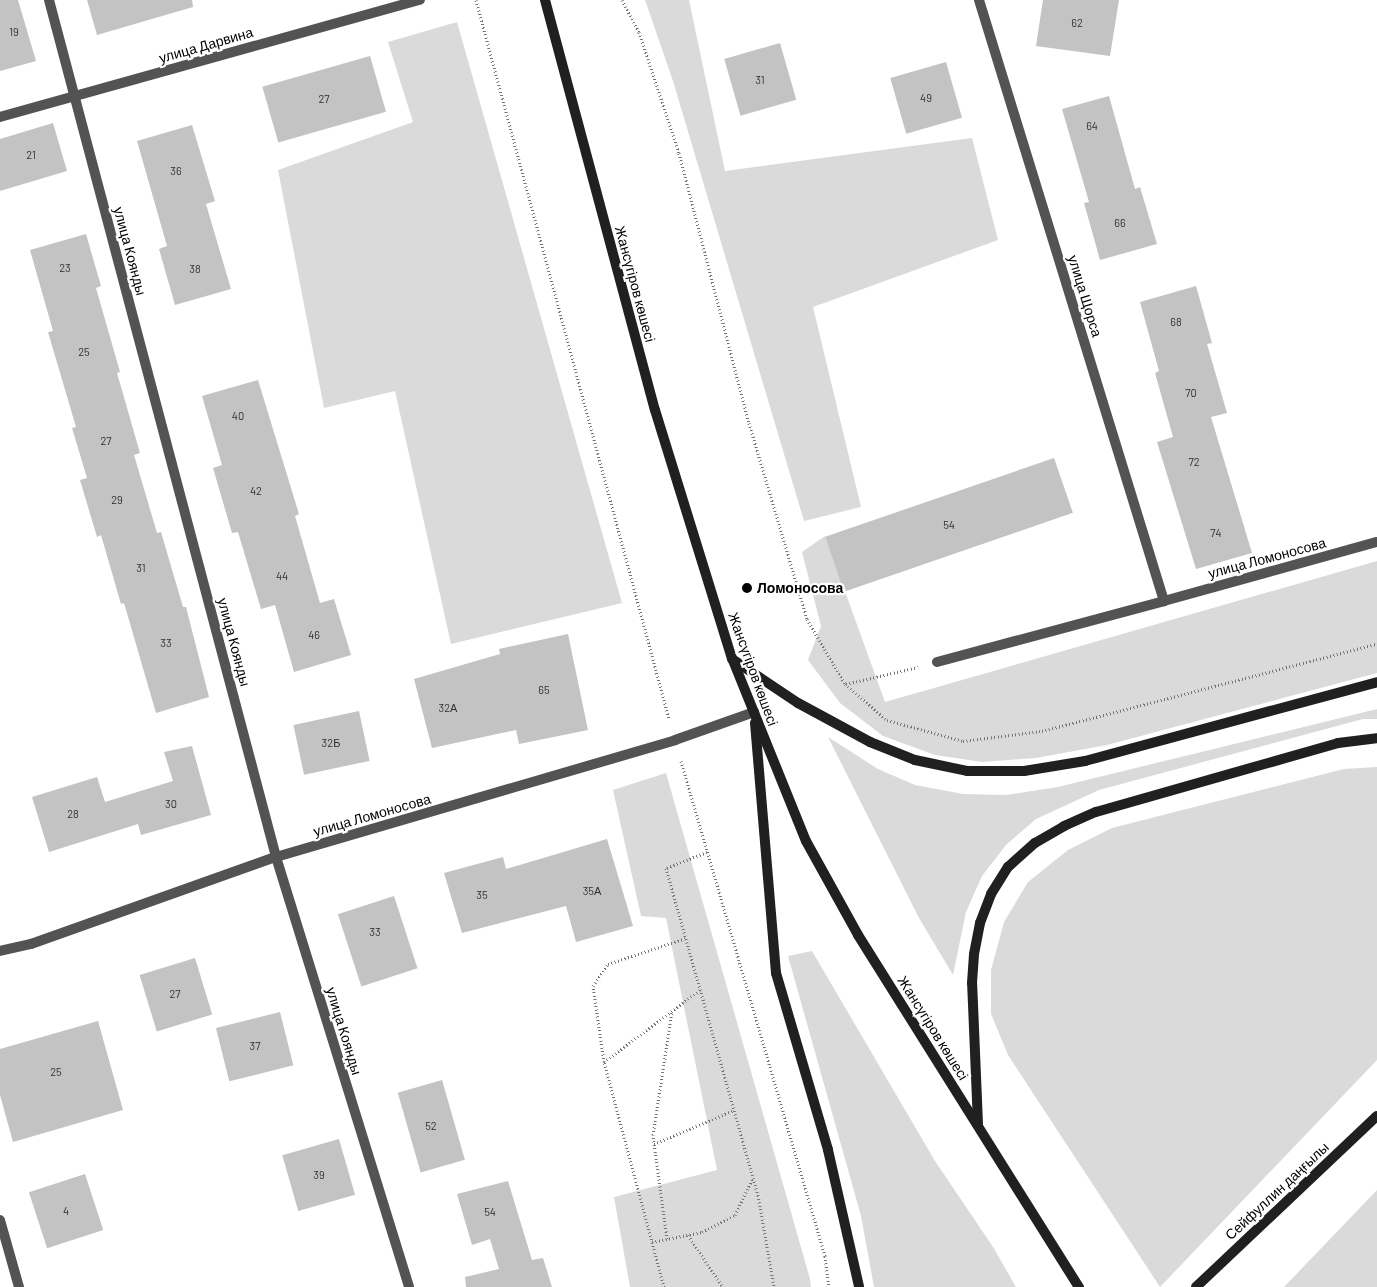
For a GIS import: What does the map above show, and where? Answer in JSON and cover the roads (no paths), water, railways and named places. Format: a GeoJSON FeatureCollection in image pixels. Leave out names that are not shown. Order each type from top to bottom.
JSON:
{"type":"FeatureCollection","features":[{"type":"Feature","properties":{"kind":"main road","name":"Жансүгіров көшесі"},"geometry":{"type":"LineString","coordinates":[[544,0],[654,410],[732,658],[806,842],[858,935],[1079,1287]]}},
{"type":"Feature","properties":{"kind":"main road"},"geometry":{"type":"LineString","coordinates":[[732,658],[798,702],[870,742],[915,760],[967,771],[1024,771],[1085,761],[1377,682]]}},
{"type":"Feature","properties":{"kind":"main road"},"geometry":{"type":"LineString","coordinates":[[754,712],[776,974],[828,1150],[859,1287]]}},
{"type":"Feature","properties":{"kind":"main road"},"geometry":{"type":"LineString","coordinates":[[978,1125],[972,982],[974,954],[980,923],[991,894],[1008,867],[1035,843],[1064,826],[1096,812],[1338,743],[1377,738]]}},
{"type":"Feature","properties":{"kind":"main road","name":"Сейфуллин даңғылы"},"geometry":{"type":"LineString","coordinates":[[1196,1287],[1377,1116]]}},
{"type":"Feature","properties":{"kind":"street","name":"улица Коянды"},"geometry":{"type":"LineString","coordinates":[[49,0],[276,857],[409,1287]]}},
{"type":"Feature","properties":{"kind":"street","name":"улица Дарвина"},"geometry":{"type":"LineString","coordinates":[[0,117],[420,0]]}},
{"type":"Feature","properties":{"kind":"street","name":"улица Щорса"},"geometry":{"type":"LineString","coordinates":[[979,0],[1164,601]]}},
{"type":"Feature","properties":{"kind":"street","name":"улица Ломоносова"},"geometry":{"type":"LineString","coordinates":[[937,662],[1377,542]]}},
{"type":"Feature","properties":{"kind":"street","name":"улица Ломоносова"},"geometry":{"type":"LineString","coordinates":[[0,951],[30,944],[276,857],[675,740],[754,712]]}},
{"type":"Feature","properties":{"kind":"street"},"geometry":{"type":"LineString","coordinates":[[0,1220],[19,1287]]}},
{"type":"Feature","properties":{"kind":"place","name":"Ломоносова"},"geometry":{"type":"Point","coordinates":[747,588]}}]}
